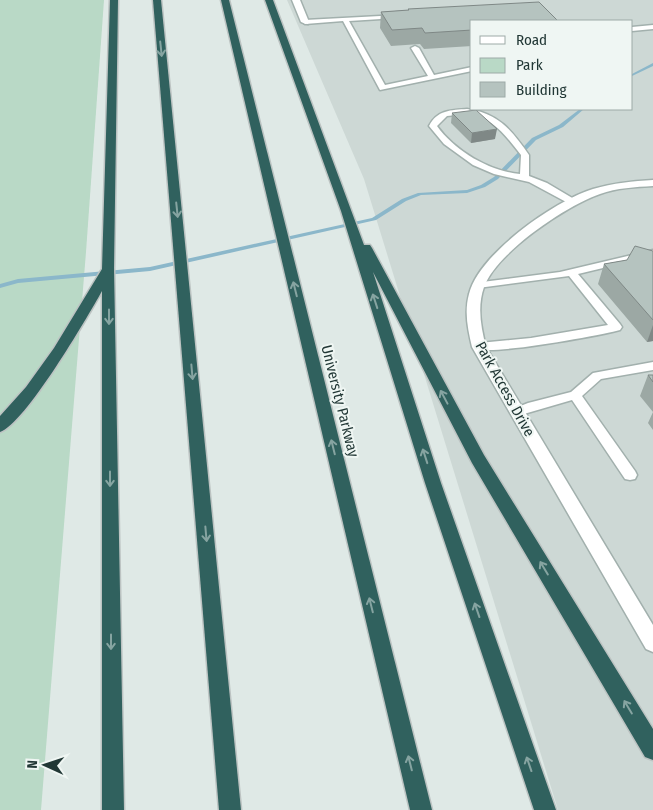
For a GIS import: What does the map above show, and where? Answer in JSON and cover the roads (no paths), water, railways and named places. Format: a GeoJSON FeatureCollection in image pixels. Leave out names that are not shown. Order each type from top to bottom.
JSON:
{"type":"FeatureCollection","features":[{"type":"Feature","properties":{"kind":"highway"},"geometry":{"type":"LineString","coordinates":[[113,810],[108,268],[114,0]]}},
{"type":"Feature","properties":{"kind":"highway"},"geometry":{"type":"LineString","coordinates":[[156,0],[230,810]]}},
{"type":"Feature","properties":{"kind":"highway","name":"University Parkway"},"geometry":{"type":"LineString","coordinates":[[224,0],[421,810]]}},
{"type":"Feature","properties":{"kind":"highway"},"geometry":{"type":"LineString","coordinates":[[270,0],[347,211],[433,482],[545,810]]}},
{"type":"Feature","properties":{"kind":"highway"},"geometry":{"type":"LineString","coordinates":[[347,211],[478,459],[653,748]]}},
{"type":"Feature","properties":{"kind":"highway"},"geometry":{"type":"LineString","coordinates":[[0,426],[44,372],[91,299],[108,268]]}},
{"type":"Feature","properties":{"kind":"street"},"geometry":{"type":"LineString","coordinates":[[296,0],[305,22]]}},
{"type":"Feature","properties":{"kind":"street","name":"Park Access Drive"},"geometry":{"type":"LineString","coordinates":[[653,183],[602,190],[571,201],[553,212],[501,254],[488,268],[478,285],[472,313],[479,348],[653,643]]}},
{"type":"Feature","properties":{"kind":"lane"},"geometry":{"type":"LineString","coordinates":[[305,22],[397,16]]}},
{"type":"Feature","properties":{"kind":"lane"},"geometry":{"type":"LineString","coordinates":[[345,19],[383,88],[470,69]]}},
{"type":"Feature","properties":{"kind":"lane"},"geometry":{"type":"LineString","coordinates":[[633,29],[653,27]]}},
{"type":"Feature","properties":{"kind":"lane"},"geometry":{"type":"LineString","coordinates":[[415,48],[432,77]]}},
{"type":"Feature","properties":{"kind":"lane"},"geometry":{"type":"LineString","coordinates":[[524,178],[525,155],[501,126],[486,114],[469,110],[448,112],[437,118],[433,126],[438,136],[460,153],[506,175],[524,178],[571,201]]}},
{"type":"Feature","properties":{"kind":"lane"},"geometry":{"type":"LineString","coordinates":[[478,285],[570,272],[653,253]]}},
{"type":"Feature","properties":{"kind":"lane"},"geometry":{"type":"LineString","coordinates":[[479,348],[558,338],[616,327],[570,272]]}},
{"type":"Feature","properties":{"kind":"lane"},"geometry":{"type":"LineString","coordinates":[[517,412],[532,406],[575,395],[598,376],[653,366]]}},
{"type":"Feature","properties":{"kind":"lane"},"geometry":{"type":"LineString","coordinates":[[575,395],[630,475]]}},
{"type":"Feature","properties":{"kind":"waterway"},"geometry":{"type":"LineString","coordinates":[[633,74],[653,64]]}},
{"type":"Feature","properties":{"kind":"waterway"},"geometry":{"type":"LineString","coordinates":[[0,286],[18,281],[150,269],[374,219],[404,200],[420,194],[467,191],[483,186],[496,178],[534,139],[561,126],[581,110]]}}]}
